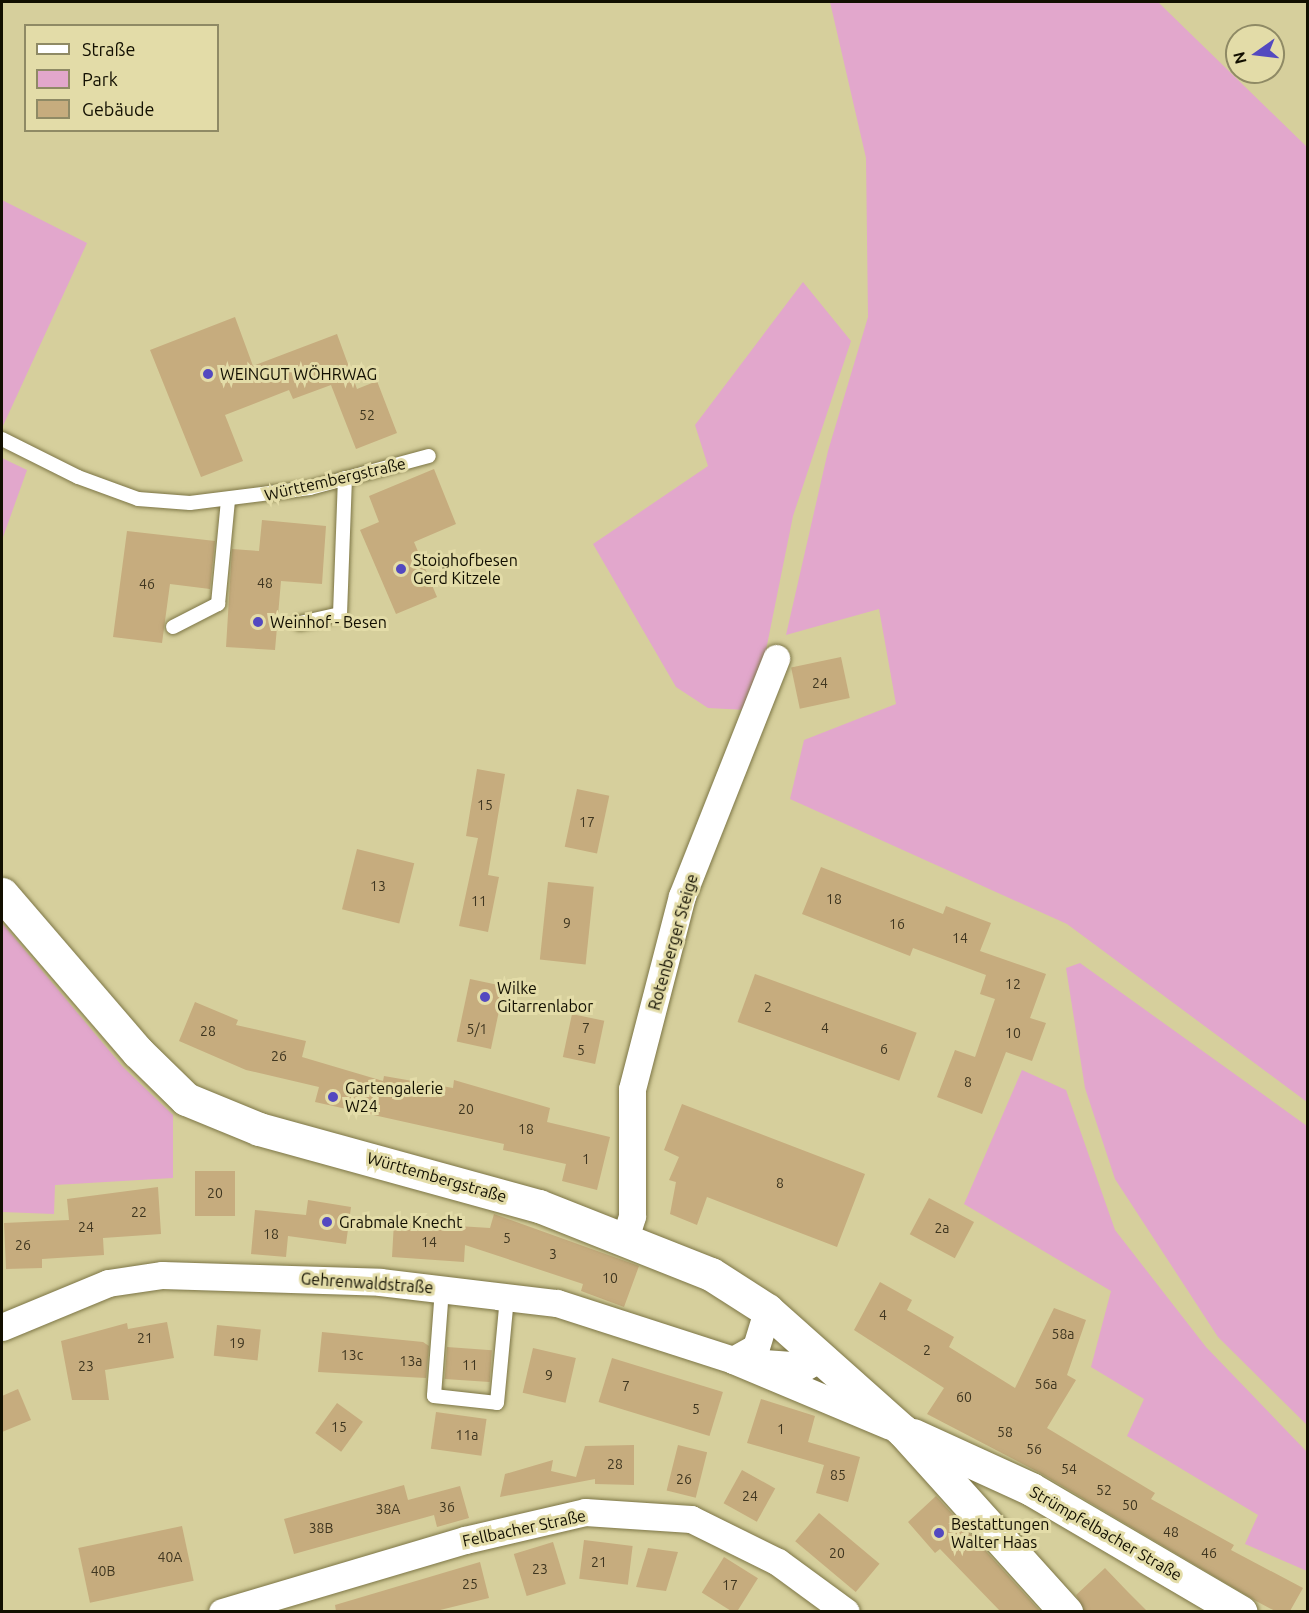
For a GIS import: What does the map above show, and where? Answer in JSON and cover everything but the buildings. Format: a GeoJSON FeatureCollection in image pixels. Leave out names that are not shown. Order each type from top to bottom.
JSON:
{"type":"FeatureCollection","features":[{"type":"Feature","properties":{"kind":"street","name":"Rotenberger Steige"},"geometry":{"type":"LineString","coordinates":[[625,1238],[632,1216],[632,1089],[682,897],[776,658]]}},
{"type":"Feature","properties":{"kind":"street","name":"Württembergstraße"},"geometry":{"type":"LineString","coordinates":[[2,894],[138,1052],[186,1099],[259,1129],[409,1167],[625,1238],[711,1274],[767,1310],[823,1357],[903,1431]]}},
{"type":"Feature","properties":{"kind":"street","name":"Gehrenwaldstraße"},"geometry":{"type":"LineString","coordinates":[[2,1327],[108,1283],[162,1275],[380,1282],[442,1289],[557,1303],[733,1360],[903,1431]]}},
{"type":"Feature","properties":{"kind":"street"},"geometry":{"type":"LineString","coordinates":[[733,1360],[756,1347],[767,1310]]}},
{"type":"Feature","properties":{"kind":"street","name":"Gehrenwaldstraße"},"geometry":{"type":"LineString","coordinates":[[733,1360],[806,1366],[823,1357]]}},
{"type":"Feature","properties":{"kind":"street"},"geometry":{"type":"LineString","coordinates":[[903,1431],[1066,1611]]}},
{"type":"Feature","properties":{"kind":"street","name":"Strümpfelbacher Straße"},"geometry":{"type":"LineString","coordinates":[[903,1431],[1031,1489],[1241,1611]]}},
{"type":"Feature","properties":{"kind":"street"},"geometry":{"type":"LineString","coordinates":[[987,1525],[990,1506],[1002,1493],[1031,1489]]}},
{"type":"Feature","properties":{"kind":"street","name":"Fellbacher Straße"},"geometry":{"type":"LineString","coordinates":[[222,1611],[465,1540],[585,1512],[691,1519],[778,1562],[846,1611]]}},
{"type":"Feature","properties":{"kind":"lane","name":"Württembergstraße"},"geometry":{"type":"LineString","coordinates":[[2,439],[78,477],[138,499],[228,500],[345,478],[429,456]]}},
{"type":"Feature","properties":{"kind":"lane"},"geometry":{"type":"LineString","coordinates":[[300,623],[340,614],[345,478]]}},
{"type":"Feature","properties":{"kind":"lane"},"geometry":{"type":"LineString","coordinates":[[173,627],[218,604],[228,500]]}},
{"type":"Feature","properties":{"kind":"lane"},"geometry":{"type":"LineString","coordinates":[[442,1289],[434,1396],[497,1403],[507,1297]]}},
{"type":"Feature","properties":{"kind":"green space"},"geometry":{"type":"Polygon","coordinates":[[[830,2],[1158,2],[1225,67],[1225,84],[1242,84],[1307,147],[1307,1102],[1067,924],[790,799],[804,740],[896,704],[879,609],[786,635],[828,451],[868,317],[866,158],[830,2]]]}},
{"type":"Feature","properties":{"kind":"green space"},"geometry":{"type":"Polygon","coordinates":[[[2,200],[87,243],[2,428],[2,200]]]}},
{"type":"Feature","properties":{"kind":"green space"},"geometry":{"type":"Polygon","coordinates":[[[803,282],[851,341],[793,516],[763,665],[746,710],[708,708],[676,687],[593,544],[708,466],[695,425],[803,282]]]}},
{"type":"Feature","properties":{"kind":"green space"},"geometry":{"type":"Polygon","coordinates":[[[2,458],[27,470],[2,540],[2,458]]]}},
{"type":"Feature","properties":{"kind":"green space"},"geometry":{"type":"Polygon","coordinates":[[[2,923],[123,1067],[173,1115],[173,1178],[55,1185],[54,1214],[2,1212],[2,923]]]}},
{"type":"Feature","properties":{"kind":"green space"},"geometry":{"type":"Polygon","coordinates":[[[1080,963],[1307,1126],[1307,1425],[1218,1337],[1115,1179],[1085,1088],[1066,968],[1080,963]]]}},
{"type":"Feature","properties":{"kind":"green space"},"geometry":{"type":"Polygon","coordinates":[[[1022,1070],[1066,1090],[1115,1230],[1206,1347],[1307,1452],[1307,1571],[1245,1544],[1258,1515],[1127,1436],[1144,1399],[1091,1367],[1111,1291],[964,1204],[1022,1070]]]}},
{"type":"Feature","properties":{"kind":"place","name":"WEINGUT WÖHRWAG"},"geometry":{"type":"Point","coordinates":[208,374]}},
{"type":"Feature","properties":{"kind":"place","name":"Stoighofbesen Gerd Kitzele"},"geometry":{"type":"Point","coordinates":[401,569]}},
{"type":"Feature","properties":{"kind":"place","name":"Weinhof - Besen"},"geometry":{"type":"Point","coordinates":[258,622]}},
{"type":"Feature","properties":{"kind":"place","name":"Wilke Gitarrenlabor"},"geometry":{"type":"Point","coordinates":[485,997]}},
{"type":"Feature","properties":{"kind":"place","name":"Gartengalerie W24"},"geometry":{"type":"Point","coordinates":[333,1097]}},
{"type":"Feature","properties":{"kind":"place","name":"Grabmale Knecht"},"geometry":{"type":"Point","coordinates":[327,1222]}},
{"type":"Feature","properties":{"kind":"place","name":"Bestattungen Walter Haas"},"geometry":{"type":"Point","coordinates":[939,1533]}}]}
